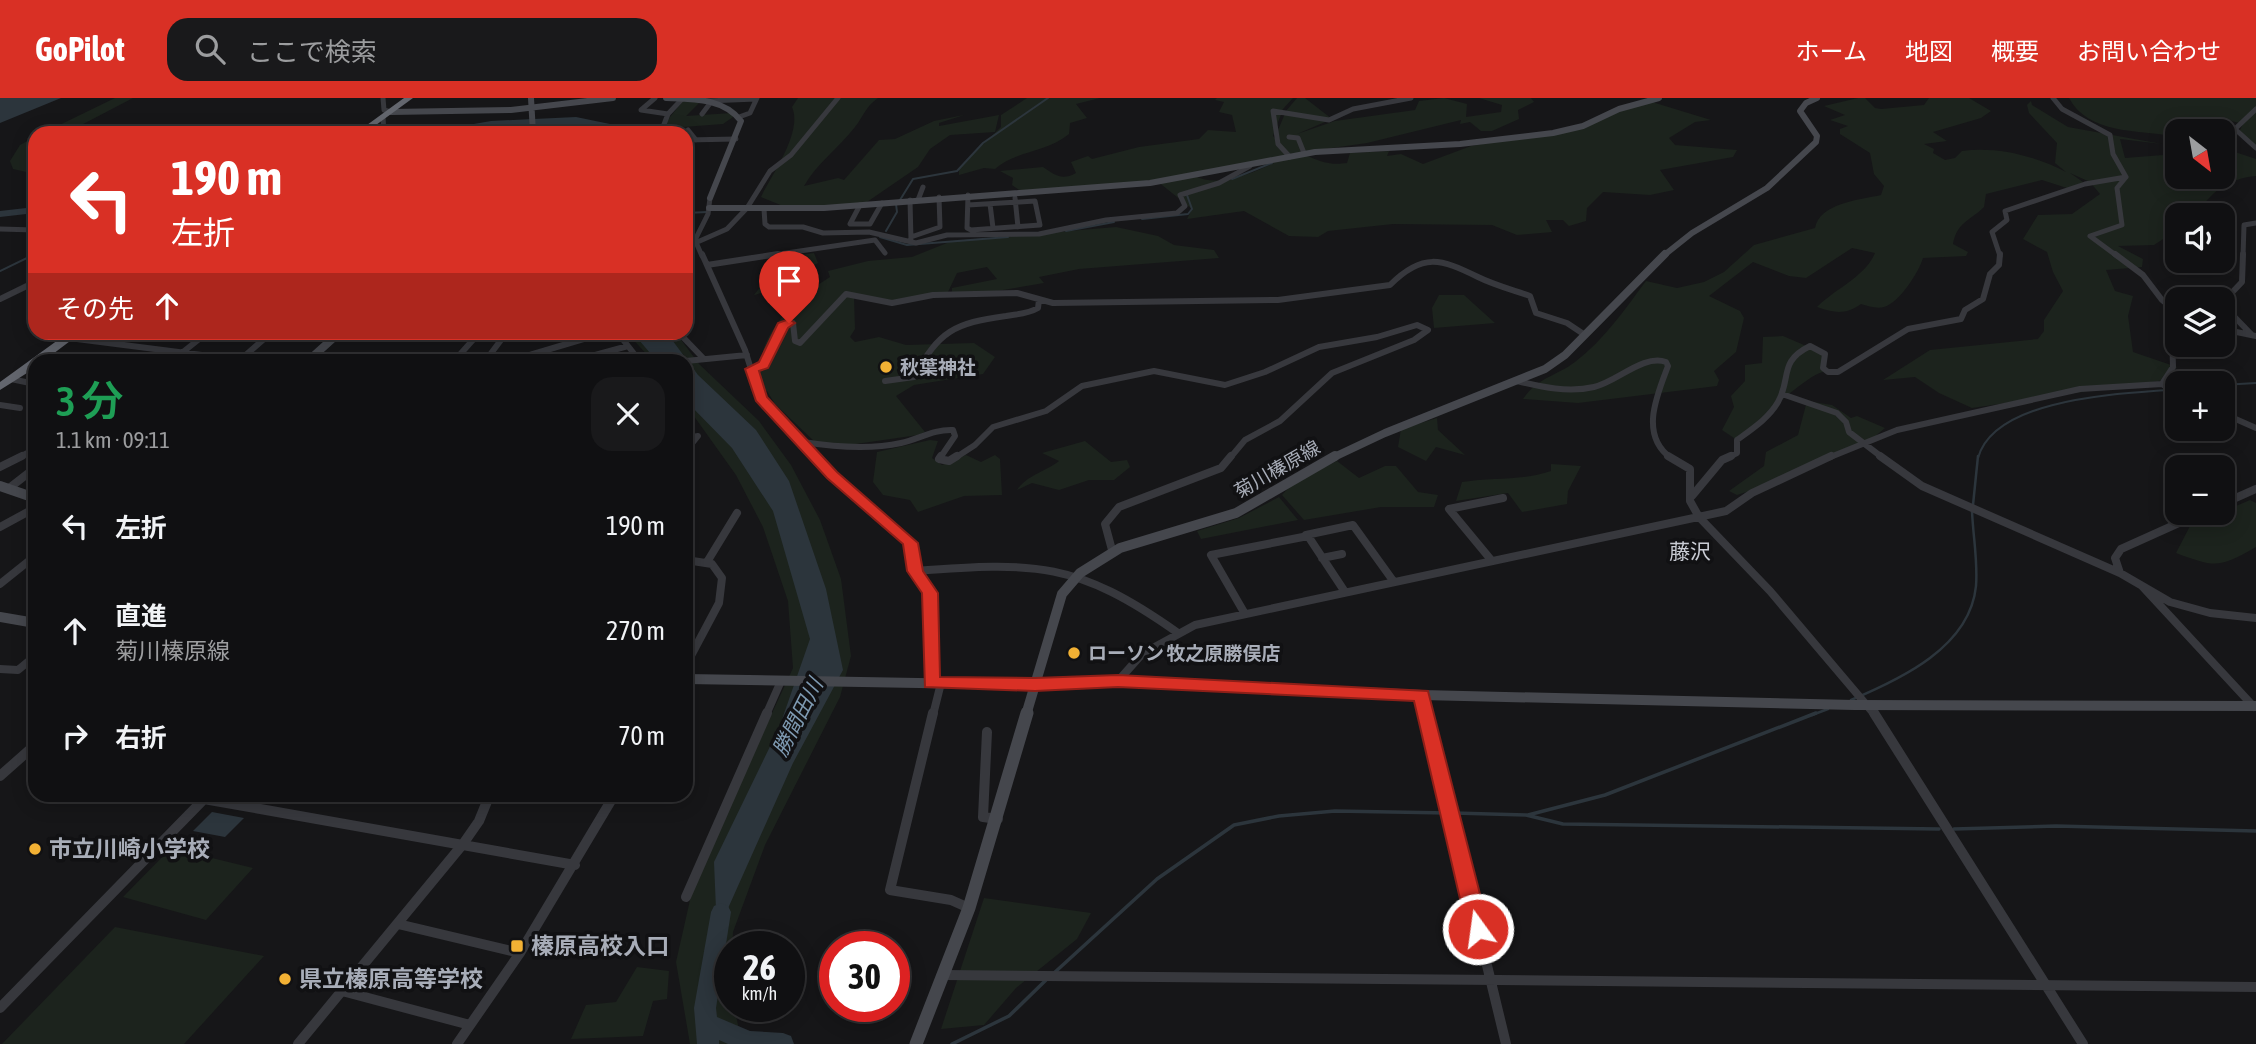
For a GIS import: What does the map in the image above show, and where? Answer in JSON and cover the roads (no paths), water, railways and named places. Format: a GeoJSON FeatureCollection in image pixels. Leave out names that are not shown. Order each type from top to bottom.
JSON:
{"type":"FeatureCollection","features":[{"type":"Feature","properties":{"kind":"highway"},"geometry":{"type":"LineString","coordinates":[[370,126],[409,98]]}},
{"type":"Feature","properties":{"kind":"highway"},"geometry":{"type":"LineString","coordinates":[[47,354],[66,340]]}},
{"type":"Feature","properties":{"kind":"highway"},"geometry":{"type":"LineString","coordinates":[[0,387],[28,368]]}},
{"type":"Feature","properties":{"kind":"street"},"geometry":{"type":"LineString","coordinates":[[383,98],[384,110],[391,111],[533,108],[612,98]]}},
{"type":"Feature","properties":{"kind":"street"},"geometry":{"type":"LineString","coordinates":[[531,98],[533,126]]}},
{"type":"Feature","properties":{"kind":"street"},"geometry":{"type":"LineString","coordinates":[[666,98],[709,102],[729,108],[739,117],[741,125],[710,198],[709,210],[696,240],[747,355],[760,398],[832,475],[910,543],[915,571],[930,593],[936,683],[890,890],[951,900],[969,908]]}},
{"type":"Feature","properties":{"kind":"street"},"geometry":{"type":"LineString","coordinates":[[709,102],[757,98],[750,113],[739,117]]}},
{"type":"Feature","properties":{"kind":"street"},"geometry":{"type":"LineString","coordinates":[[693,242],[727,229],[746,210],[770,171],[808,136],[829,100],[838,98]]}},
{"type":"Feature","properties":{"kind":"street"},"geometry":{"type":"LineString","coordinates":[[1290,156],[1278,144],[1273,111],[1329,120],[1353,109],[1412,98]]}},
{"type":"Feature","properties":{"kind":"street"},"geometry":{"type":"LineString","coordinates":[[709,210],[860,205],[1150,183],[1250,166],[1304,153],[1447,145],[1543,135],[1583,126],[1619,108],[1659,98]]}},
{"type":"Feature","properties":{"kind":"street","name":"菊川榛原線"},"geometry":{"type":"LineString","coordinates":[[917,1043],[969,908],[998,819],[1062,594],[1074,576],[1112,550],[1134,541],[1219,520],[1333,457],[1545,369],[1585,335],[1657,261],[1692,233],[1767,188],[1792,166],[1816,142],[1817,136],[1800,111],[1806,103],[1817,98]]}},
{"type":"Feature","properties":{"kind":"street"},"geometry":{"type":"LineString","coordinates":[[2053,98],[2062,109],[2110,135],[2113,154],[2126,177],[2125,182],[2117,188],[2122,225],[2090,236],[2143,275],[2165,302]]}},
{"type":"Feature","properties":{"kind":"street"},"geometry":{"type":"LineString","coordinates":[[663,126],[668,114],[683,99]]}},
{"type":"Feature","properties":{"kind":"street"},"geometry":{"type":"LineString","coordinates":[[657,100],[641,110],[668,114]]}},
{"type":"Feature","properties":{"kind":"street"},"geometry":{"type":"LineString","coordinates":[[702,114],[709,102]]}},
{"type":"Feature","properties":{"kind":"street"},"geometry":{"type":"LineString","coordinates":[[2256,109],[2249,119],[2236,124],[2235,129],[2256,148]]}},
{"type":"Feature","properties":{"kind":"street"},"geometry":{"type":"LineString","coordinates":[[383,117],[384,126]]}},
{"type":"Feature","properties":{"kind":"street"},"geometry":{"type":"LineString","coordinates":[[693,136],[696,140],[736,139]]}},
{"type":"Feature","properties":{"kind":"street"},"geometry":{"type":"LineString","coordinates":[[1289,137],[1298,138],[1304,153]]}},
{"type":"Feature","properties":{"kind":"street"},"geometry":{"type":"LineString","coordinates":[[764,209],[765,223],[769,227],[803,227],[822,233],[869,232],[911,240],[947,236],[1039,234],[1106,220],[1177,213],[1185,206],[1180,195],[1189,190],[1219,183],[1250,166]]}},
{"type":"Feature","properties":{"kind":"street"},"geometry":{"type":"LineString","coordinates":[[1692,496],[1722,460],[1737,453],[1737,440],[1773,408],[1782,394],[1787,365],[1806,348],[1814,347],[1825,354],[1822,365],[1826,371],[1838,372],[1908,329],[1925,324],[1952,323],[1961,319],[1965,310],[1983,299],[1990,274],[1999,265],[2000,255],[1992,232],[2007,220],[2005,211],[2085,184],[2126,177]]}},
{"type":"Feature","properties":{"kind":"street"},"geometry":{"type":"LineString","coordinates":[[911,240],[914,200],[923,187]]}},
{"type":"Feature","properties":{"kind":"street"},"geometry":{"type":"LineString","coordinates":[[1015,192],[1017,227]]}},
{"type":"Feature","properties":{"kind":"street"},"geometry":{"type":"LineString","coordinates":[[968,195],[967,229],[1040,225],[1037,202],[968,205]]}},
{"type":"Feature","properties":{"kind":"street"},"geometry":{"type":"LineString","coordinates":[[911,240],[940,228],[939,197]]}},
{"type":"Feature","properties":{"kind":"street"},"geometry":{"type":"LineString","coordinates":[[860,205],[850,224],[870,224],[882,203]]}},
{"type":"Feature","properties":{"kind":"street"},"geometry":{"type":"LineString","coordinates":[[990,204],[993,228]]}},
{"type":"Feature","properties":{"kind":"street"},"geometry":{"type":"LineString","coordinates":[[2235,289],[2242,282],[2244,225],[2256,223]]}},
{"type":"Feature","properties":{"kind":"street"},"geometry":{"type":"LineString","coordinates":[[0,229],[28,230]]}},
{"type":"Feature","properties":{"kind":"street"},"geometry":{"type":"LineString","coordinates":[[707,265],[875,240],[885,253]]}},
{"type":"Feature","properties":{"kind":"street"},"geometry":{"type":"LineString","coordinates":[[752,369],[764,365],[783,326],[793,323],[795,341],[800,343],[823,322],[846,294],[892,303],[933,295],[1017,293],[1029,294],[1039,300],[1053,303],[1278,300],[1391,285],[1402,273],[1426,262],[1438,261],[1457,262],[1480,278],[1521,291],[1530,296],[1536,313],[1567,323],[1585,335]]}},
{"type":"Feature","properties":{"kind":"street"},"geometry":{"type":"LineString","coordinates":[[0,299],[28,285]]}},
{"type":"Feature","properties":{"kind":"street"},"geometry":{"type":"LineString","coordinates":[[885,381],[914,377],[933,341],[950,328],[975,320],[1030,313],[1038,308],[1039,300]]}},
{"type":"Feature","properties":{"kind":"street"},"geometry":{"type":"LineString","coordinates":[[2235,316],[2253,335]]}},
{"type":"Feature","properties":{"kind":"street"},"geometry":{"type":"LineString","coordinates":[[803,442],[855,448],[903,442],[944,429],[953,430],[955,436],[939,459],[949,461],[975,445],[993,427],[1046,411],[1082,386],[1092,383],[1154,371],[1225,384],[1252,376],[1319,347],[1377,337],[1417,325],[1428,330],[1414,340],[1332,373],[1280,421],[1245,440],[1221,468],[1119,507],[1105,524],[1112,550]]}},
{"type":"Feature","properties":{"kind":"street"},"geometry":{"type":"LineString","coordinates":[[2235,332],[2253,335]]}},
{"type":"Feature","properties":{"kind":"street"},"geometry":{"type":"LineString","coordinates":[[108,340],[204,354]]}},
{"type":"Feature","properties":{"kind":"street"},"geometry":{"type":"LineString","coordinates":[[181,354],[198,340]]}},
{"type":"Feature","properties":{"kind":"street"},"geometry":{"type":"LineString","coordinates":[[248,354],[263,340]]}},
{"type":"Feature","properties":{"kind":"street"},"geometry":{"type":"LineString","coordinates":[[316,354],[331,340]]}},
{"type":"Feature","properties":{"kind":"street"},"geometry":{"type":"LineString","coordinates":[[460,354],[473,340]]}},
{"type":"Feature","properties":{"kind":"street"},"geometry":{"type":"LineString","coordinates":[[533,354],[580,340]]}},
{"type":"Feature","properties":{"kind":"street"},"geometry":{"type":"LineString","coordinates":[[623,340],[634,354]]}},
{"type":"Feature","properties":{"kind":"street"},"geometry":{"type":"LineString","coordinates":[[686,340],[704,359]]}},
{"type":"Feature","properties":{"kind":"street"},"geometry":{"type":"LineString","coordinates":[[599,354],[628,346]]}},
{"type":"Feature","properties":{"kind":"street"},"geometry":{"type":"LineString","coordinates":[[693,360],[747,355]]}},
{"type":"Feature","properties":{"kind":"street"},"geometry":{"type":"LineString","coordinates":[[1517,381],[1558,390],[1584,389],[1617,379],[1651,360],[1666,362],[1668,366],[1652,415],[1652,428],[1661,449],[1690,469],[1690,500],[1699,517],[1867,702],[2083,1044]]}},
{"type":"Feature","properties":{"kind":"street"},"geometry":{"type":"LineString","coordinates":[[12,379],[28,382]]}},
{"type":"Feature","properties":{"kind":"street"},"geometry":{"type":"LineString","coordinates":[[1118,681],[1124,670],[1154,642],[1195,625],[1726,511],[1752,493],[1861,442],[1934,420],[2080,389],[2165,389]]}},
{"type":"Feature","properties":{"kind":"street"},"geometry":{"type":"LineString","coordinates":[[1782,394],[1837,413],[1861,442],[1922,486],[2120,573],[2153,590],[2170,603],[2210,613],[2256,618]]}},
{"type":"Feature","properties":{"kind":"street"},"geometry":{"type":"LineString","coordinates":[[0,405],[20,408]]}},
{"type":"Feature","properties":{"kind":"street"},"geometry":{"type":"LineString","coordinates":[[2235,419],[2256,428]]}},
{"type":"Feature","properties":{"kind":"street"},"geometry":{"type":"LineString","coordinates":[[0,467],[28,453]]}},
{"type":"Feature","properties":{"kind":"street"},"geometry":{"type":"LineString","coordinates":[[4,487],[28,472]]}},
{"type":"Feature","properties":{"kind":"street"},"geometry":{"type":"LineString","coordinates":[[4,487],[28,496]]}},
{"type":"Feature","properties":{"kind":"street"},"geometry":{"type":"LineString","coordinates":[[2235,498],[2256,489]]}},
{"type":"Feature","properties":{"kind":"street"},"geometry":{"type":"LineString","coordinates":[[1492,561],[1449,509],[1503,498]]}},
{"type":"Feature","properties":{"kind":"street"},"geometry":{"type":"LineString","coordinates":[[0,527],[28,512]]}},
{"type":"Feature","properties":{"kind":"street"},"geometry":{"type":"LineString","coordinates":[[707,562],[737,513]]}},
{"type":"Feature","properties":{"kind":"street"},"geometry":{"type":"LineString","coordinates":[[1308,536],[1306,534],[1353,525],[1394,582]]}},
{"type":"Feature","properties":{"kind":"street"},"geometry":{"type":"LineString","coordinates":[[2120,573],[2115,558],[2121,550],[2175,525]]}},
{"type":"Feature","properties":{"kind":"street"},"geometry":{"type":"LineString","coordinates":[[1308,536],[1345,592]]}},
{"type":"Feature","properties":{"kind":"street"},"geometry":{"type":"LineString","coordinates":[[1245,614],[1211,555],[1308,536]]}},
{"type":"Feature","properties":{"kind":"street"},"geometry":{"type":"LineString","coordinates":[[1322,558],[1342,554]]}},
{"type":"Feature","properties":{"kind":"street"},"geometry":{"type":"LineString","coordinates":[[693,561],[707,562],[719,568],[723,592],[693,651]]}},
{"type":"Feature","properties":{"kind":"street"},"geometry":{"type":"LineString","coordinates":[[0,584],[28,562]]}},
{"type":"Feature","properties":{"kind":"street"},"geometry":{"type":"LineString","coordinates":[[915,571],[1020,566],[1058,570],[1136,604],[1178,633]]}},
{"type":"Feature","properties":{"kind":"street"},"geometry":{"type":"LineString","coordinates":[[2142,586],[2255,707]]}},
{"type":"Feature","properties":{"kind":"street"},"geometry":{"type":"LineString","coordinates":[[0,617],[28,622]]}},
{"type":"Feature","properties":{"kind":"street"},"geometry":{"type":"LineString","coordinates":[[0,669],[18,670],[28,662]]}},
{"type":"Feature","properties":{"kind":"street"},"geometry":{"type":"LineString","coordinates":[[693,679],[1035,685],[1118,681],[1422,695],[1852,705],[1867,702],[2255,707]]}},
{"type":"Feature","properties":{"kind":"street"},"geometry":{"type":"LineString","coordinates":[[686,897],[780,681]]}},
{"type":"Feature","properties":{"kind":"street"},"geometry":{"type":"LineString","coordinates":[[1422,695],[1506,1044]]}},
{"type":"Feature","properties":{"kind":"street"},"geometry":{"type":"LineString","coordinates":[[987,732],[983,817],[998,819]]}},
{"type":"Feature","properties":{"kind":"street"},"geometry":{"type":"LineString","coordinates":[[0,776],[28,751]]}},
{"type":"Feature","properties":{"kind":"street"},"geometry":{"type":"LineString","coordinates":[[0,1008],[201,802]]}},
{"type":"Feature","properties":{"kind":"street"},"geometry":{"type":"LineString","coordinates":[[233,802],[575,865]]}},
{"type":"Feature","properties":{"kind":"street"},"geometry":{"type":"LineString","coordinates":[[298,1044],[463,844],[479,821],[487,802]]}},
{"type":"Feature","properties":{"kind":"street"},"geometry":{"type":"LineString","coordinates":[[457,1044],[520,953],[610,802]]}},
{"type":"Feature","properties":{"kind":"street"},"geometry":{"type":"LineString","coordinates":[[398,924],[520,953]]}},
{"type":"Feature","properties":{"kind":"street"},"geometry":{"type":"LineString","coordinates":[[944,975],[2256,988]]}},
{"type":"Feature","properties":{"kind":"street"},"geometry":{"type":"LineString","coordinates":[[342,991],[470,1025]]}},
{"type":"Feature","properties":{"kind":"water"},"geometry":{"type":"Polygon","coordinates":[[[0,98],[61,98],[0,123],[0,98]]]}},
{"type":"Feature","properties":{"kind":"water"},"geometry":{"type":"Polygon","coordinates":[[[576,117],[610,126],[462,126],[491,121],[576,117]]]}},
{"type":"Feature","properties":{"kind":"water"},"geometry":{"type":"Polygon","coordinates":[[[639,340],[672,340],[682,354],[651,354],[639,340]]]}},
{"type":"Feature","properties":{"kind":"water"},"geometry":{"type":"Polygon","coordinates":[[[693,368],[756,430],[789,481],[826,589],[843,670],[793,763],[717,931],[714,862],[779,728],[810,639],[773,511],[732,448],[693,408],[693,368]]]}},
{"type":"Feature","properties":{"kind":"water"},"geometry":{"type":"Polygon","coordinates":[[[212,812],[244,818],[225,837],[193,831],[212,812]]]}},
{"type":"Feature","properties":{"kind":"waterway"},"geometry":{"type":"LineString","coordinates":[[900,200],[913,179],[957,171],[983,143],[1048,98]]}},
{"type":"Feature","properties":{"kind":"waterway"},"geometry":{"type":"LineString","coordinates":[[1232,179],[1272,163]]}},
{"type":"Feature","properties":{"kind":"waterway"},"geometry":{"type":"LineString","coordinates":[[1142,219],[1188,214],[1192,209],[1187,195]]}},
{"type":"Feature","properties":{"kind":"waterway"},"geometry":{"type":"LineString","coordinates":[[886,231],[897,212],[896,204]]}},
{"type":"Feature","properties":{"kind":"waterway","name":"勝間田川"},"geometry":{"type":"LineString","coordinates":[[0,214],[28,211]]}},
{"type":"Feature","properties":{"kind":"waterway"},"geometry":{"type":"LineString","coordinates":[[693,213],[707,212]]}},
{"type":"Feature","properties":{"kind":"waterway"},"geometry":{"type":"LineString","coordinates":[[1066,231],[1114,222]]}},
{"type":"Feature","properties":{"kind":"waterway"},"geometry":{"type":"LineString","coordinates":[[880,237],[907,245],[1008,237]]}},
{"type":"Feature","properties":{"kind":"waterway"},"geometry":{"type":"LineString","coordinates":[[0,271],[28,257]]}},
{"type":"Feature","properties":{"kind":"waterway"},"geometry":{"type":"LineString","coordinates":[[2235,384],[2256,383]]}},
{"type":"Feature","properties":{"kind":"waterway"},"geometry":{"type":"LineString","coordinates":[[1978,458],[1989,438],[2007,423],[2031,412],[2059,403],[2089,398],[2165,390]]}},
{"type":"Feature","properties":{"kind":"waterway"},"geometry":{"type":"LineString","coordinates":[[1973,505],[1978,456]]}},
{"type":"Feature","properties":{"kind":"waterway"},"geometry":{"type":"LineString","coordinates":[[1851,700],[1911,671],[1930,658],[1961,627],[1971,608],[1976,586],[1972,511]]}},
{"type":"Feature","properties":{"kind":"waterway"},"geometry":{"type":"LineString","coordinates":[[1812,715],[1828,709]]}},
{"type":"Feature","properties":{"kind":"waterway"},"geometry":{"type":"LineString","coordinates":[[1528,815],[1605,795],[1816,713]]}},
{"type":"Feature","properties":{"kind":"waterway"},"geometry":{"type":"LineString","coordinates":[[1054,973],[1157,879],[1234,825],[1279,816],[1335,811],[1448,813]]}},
{"type":"Feature","properties":{"kind":"waterway"},"geometry":{"type":"LineString","coordinates":[[1454,813],[1526,815],[1563,824],[1939,829]]}},
{"type":"Feature","properties":{"kind":"waterway"},"geometry":{"type":"LineString","coordinates":[[1954,829],[2056,826],[2256,831]]}},
{"type":"Feature","properties":{"kind":"waterway","name":"勝間田川"},"geometry":{"type":"LineString","coordinates":[[706,1023],[705,1008],[721,912]]}},
{"type":"Feature","properties":{"kind":"waterway"},"geometry":{"type":"LineString","coordinates":[[952,1044],[1009,1016],[1046,980]]}},
{"type":"Feature","properties":{"kind":"waterway"},"geometry":{"type":"LineString","coordinates":[[706,1023],[749,1042],[783,1044]]}},
{"type":"Feature","properties":{"kind":"waterway","name":"勝間田川"},"geometry":{"type":"LineString","coordinates":[[706,1023],[708,1044]]}},
{"type":"Feature","properties":{"kind":"place","name":"秋葉神社"},"geometry":{"type":"Point","coordinates":[886,367]}},
{"type":"Feature","properties":{"kind":"place","name":"ローソン 牧之原勝俣店"},"geometry":{"type":"Point","coordinates":[1074,653]}},
{"type":"Feature","properties":{"kind":"place","name":"市立川崎小学校"},"geometry":{"type":"Point","coordinates":[35,849]}},
{"type":"Feature","properties":{"kind":"place","name":"榛原高校入口"},"geometry":{"type":"Point","coordinates":[517,946]}},
{"type":"Feature","properties":{"kind":"place","name":"県立榛原高等学校"},"geometry":{"type":"Point","coordinates":[285,979]}},
{"type":"Feature","properties":{"kind":"district","name":"藤沢"},"geometry":{"type":"Point","coordinates":[1690,551]}}]}
